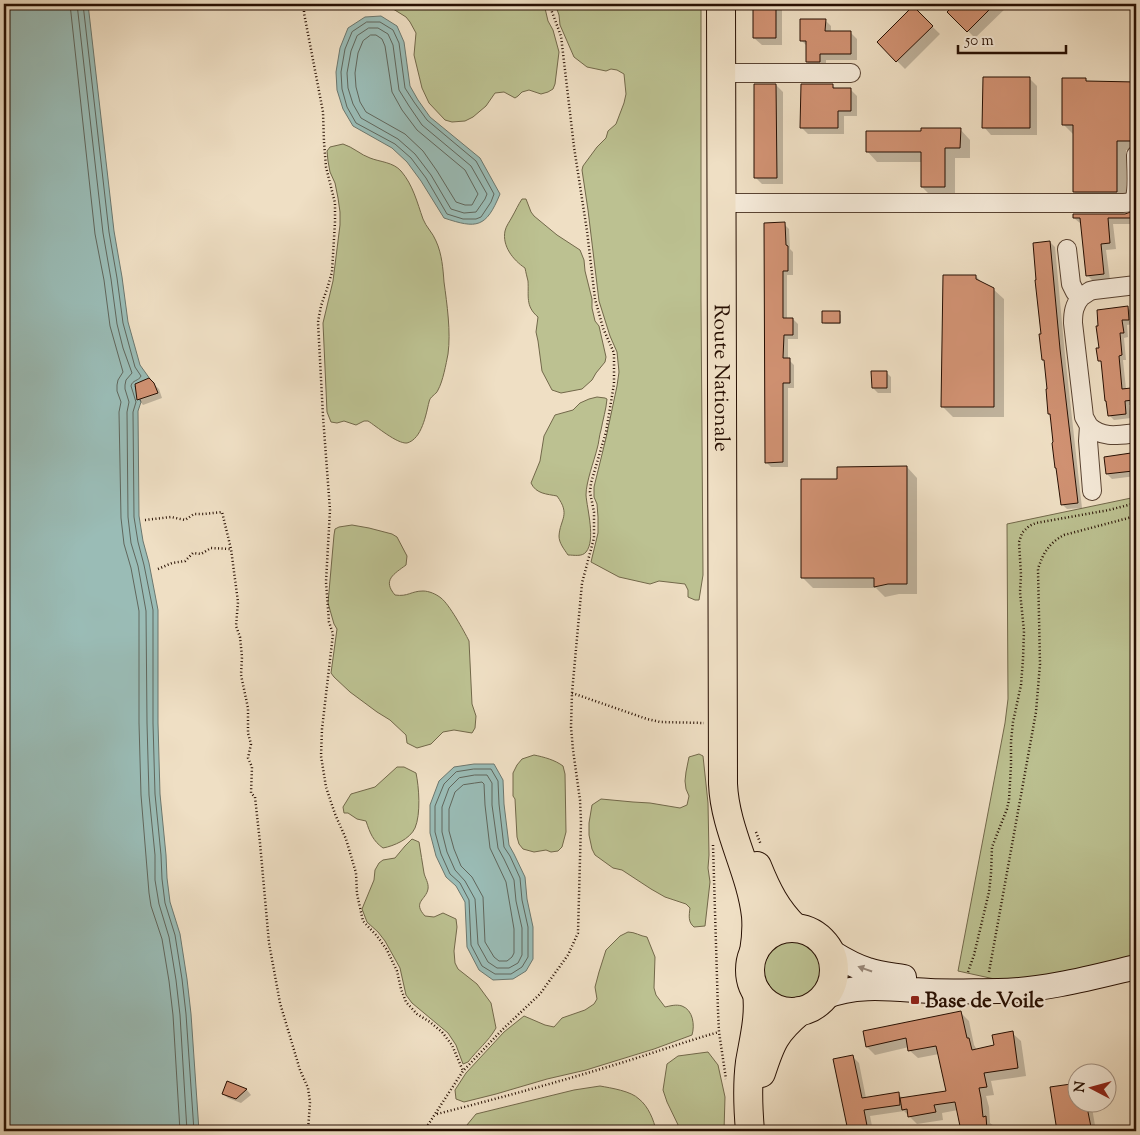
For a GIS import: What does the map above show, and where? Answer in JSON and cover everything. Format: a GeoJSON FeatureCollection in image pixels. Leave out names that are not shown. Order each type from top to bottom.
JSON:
{"type":"FeatureCollection","features":[{"type":"Feature","properties":{"kind":"main road","name":"Route Nationale"},"geometry":{"type":"LineString","coordinates":[[721,4],[724,752]]}},
{"type":"Feature","properties":{"kind":"main road"},"geometry":{"type":"LineString","coordinates":[[724,752],[726,774],[732,801],[750,851],[775,904],[784,917],[804,924]]}},
{"type":"Feature","properties":{"kind":"main road"},"geometry":{"type":"LineString","coordinates":[[724,752],[725,800],[756,916],[754,952]]}},
{"type":"Feature","properties":{"kind":"main road"},"geometry":{"type":"LineString","coordinates":[[804,924],[802,930],[813,934],[822,941],[832,943],[834,974],[830,988],[814,1006],[800,1011],[788,1012],[776,1009],[765,1002],[757,993],[750,972],[751,960],[759,944],[769,935],[804,924]]}},
{"type":"Feature","properties":{"kind":"main road"},"geometry":{"type":"LineString","coordinates":[[750,1131],[749,1071],[758,1010],[757,993]]}},
{"type":"Feature","properties":{"kind":"main road"},"geometry":{"type":"LineString","coordinates":[[750,1131],[755,1098],[768,1053],[778,1032],[800,1011]]}},
{"type":"Feature","properties":{"kind":"street"},"geometry":{"type":"LineString","coordinates":[[721,73],[851,73]]}},
{"type":"Feature","properties":{"kind":"street"},"geometry":{"type":"LineString","coordinates":[[722,203],[1128,203],[1134,199],[1136,192],[1136,155]]}},
{"type":"Feature","properties":{"kind":"street"},"geometry":{"type":"LineString","coordinates":[[1067,248],[1071,284],[1081,297]]}},
{"type":"Feature","properties":{"kind":"street"},"geometry":{"type":"LineString","coordinates":[[1136,285],[1094,290],[1084,294],[1075,306],[1073,317],[1084,417],[1089,426],[1095,431],[1106,435],[1115,436],[1136,433]]}},
{"type":"Feature","properties":{"kind":"street"},"geometry":{"type":"LineString","coordinates":[[1089,426],[1088,441],[1092,491]]}},
{"type":"Feature","properties":{"kind":"street"},"geometry":{"type":"LineString","coordinates":[[832,943],[848,962],[870,971],[976,989],[1000,991],[1044,986],[1136,967]]}},
{"type":"Feature","properties":{"kind":"street"},"geometry":{"type":"LineString","coordinates":[[824,996],[844,991],[871,988],[936,991],[976,989]]}},
{"type":"Feature","properties":{"kind":"path"},"geometry":{"type":"LineString","coordinates":[[304,4],[323,112],[326,167],[335,203],[332,272],[318,322],[330,510],[326,582],[329,622],[332,634],[321,756],[326,787],[356,873],[357,894],[363,921],[386,950],[397,971],[406,1002],[417,1014],[442,1032],[452,1046],[463,1071]]}},
{"type":"Feature","properties":{"kind":"path"},"geometry":{"type":"LineString","coordinates":[[424,1131],[463,1071],[540,994],[568,955],[578,933],[581,822],[573,750],[572,693],[582,583],[594,538],[591,483],[606,432],[614,384],[614,353],[603,328],[595,299],[561,36],[550,4]]}},
{"type":"Feature","properties":{"kind":"path"},"geometry":{"type":"LineString","coordinates":[[976,989],[976,947],[989,892],[992,848],[1009,800],[1011,741],[1021,685],[1024,631],[1020,592],[1022,575],[1019,542],[1022,534],[1029,526],[1036,523],[1110,510],[1136,503]]}},
{"type":"Feature","properties":{"kind":"path"},"geometry":{"type":"LineString","coordinates":[[146,520],[171,517],[185,520],[194,514],[222,512],[231,549],[238,602],[236,626],[240,638],[241,675],[248,708],[248,733],[251,744],[248,758],[252,767],[251,793],[255,796],[269,943],[280,1004],[300,1070],[308,1088],[310,1102],[308,1131]]}},
{"type":"Feature","properties":{"kind":"path"},"geometry":{"type":"LineString","coordinates":[[976,989],[1036,712],[1040,656],[1038,568],[1041,558],[1047,547],[1064,535],[1136,516]]}},
{"type":"Feature","properties":{"kind":"path"},"geometry":{"type":"LineString","coordinates":[[158,569],[172,563],[185,561],[193,553],[200,554],[211,548],[231,549]]}},
{"type":"Feature","properties":{"kind":"path"},"geometry":{"type":"LineString","coordinates":[[572,693],[660,722],[723,723]]}},
{"type":"Feature","properties":{"kind":"path"},"geometry":{"type":"LineString","coordinates":[[754,828],[764,852]]}},
{"type":"Feature","properties":{"kind":"path"},"geometry":{"type":"LineString","coordinates":[[804,924],[828,930],[832,943]]}},
{"type":"Feature","properties":{"kind":"path"},"geometry":{"type":"LineString","coordinates":[[435,1114],[516,1094],[626,1062],[719,1032]]}},
{"type":"Feature","properties":{"kind":"green space"},"geometry":{"type":"Polygon","coordinates":[[[376,4],[544,4],[559,52],[553,89],[541,94],[529,90],[522,92],[515,98],[504,92],[495,93],[486,106],[473,117],[465,121],[452,122],[445,120],[429,103],[422,88],[414,55],[416,33],[410,22],[406,17],[390,7],[382,8],[376,4]]]}},
{"type":"Feature","properties":{"kind":"green space"},"geometry":{"type":"Polygon","coordinates":[[[555,4],[701,4],[703,575],[699,600],[688,597],[688,590],[685,584],[659,581],[650,584],[619,577],[591,562],[598,533],[597,504],[594,497],[594,487],[619,372],[617,352],[599,301],[582,170],[597,147],[606,138],[608,131],[616,124],[626,94],[624,74],[617,70],[611,69],[606,71],[587,67],[574,57],[560,25],[555,4]]]}},
{"type":"Feature","properties":{"kind":"green space"},"geometry":{"type":"Polygon","coordinates":[[[343,144],[367,157],[394,166],[401,171],[412,188],[423,219],[435,238],[441,256],[448,318],[448,354],[441,382],[437,392],[430,400],[420,431],[412,441],[407,443],[392,438],[368,421],[356,425],[344,421],[331,422],[327,412],[323,323],[333,281],[340,212],[327,151],[330,147],[343,144]]]}},
{"type":"Feature","properties":{"kind":"green space"},"geometry":{"type":"Polygon","coordinates":[[[522,199],[526,199],[534,216],[557,235],[580,250],[584,260],[592,308],[595,321],[599,326],[606,357],[605,362],[592,380],[582,389],[561,393],[552,390],[542,371],[536,332],[538,317],[529,305],[528,281],[525,268],[509,252],[505,242],[506,227],[522,199]]]}},
{"type":"Feature","properties":{"kind":"green space"},"geometry":{"type":"Polygon","coordinates":[[[597,397],[607,399],[598,447],[586,490],[591,532],[589,547],[582,555],[568,555],[559,539],[564,517],[561,502],[557,496],[539,491],[531,483],[540,461],[544,436],[555,415],[573,410],[580,403],[597,397]]]}},
{"type":"Feature","properties":{"kind":"green space"},"geometry":{"type":"Polygon","coordinates":[[[1136,497],[1136,977],[999,980],[958,971],[1008,699],[1007,524],[1136,497]]]}},
{"type":"Feature","properties":{"kind":"green space"},"geometry":{"type":"Polygon","coordinates":[[[352,525],[392,534],[397,537],[407,556],[406,565],[394,574],[390,581],[391,590],[395,595],[423,591],[435,594],[444,601],[460,625],[469,641],[472,704],[476,716],[475,728],[472,733],[454,730],[443,732],[431,744],[417,748],[407,743],[406,735],[390,720],[350,692],[331,673],[337,629],[328,603],[334,535],[335,529],[352,525]]]}},
{"type":"Feature","properties":{"kind":"green space"},"geometry":{"type":"Polygon","coordinates":[[[699,754],[703,756],[708,803],[708,868],[710,882],[705,926],[694,927],[690,921],[690,908],[686,904],[665,897],[622,870],[613,868],[595,855],[589,835],[589,823],[592,805],[601,799],[650,803],[680,808],[687,805],[689,796],[685,781],[689,757],[699,754]]]}},
{"type":"Feature","properties":{"kind":"green space"},"geometry":{"type":"Polygon","coordinates":[[[534,755],[560,764],[563,766],[565,774],[566,832],[562,847],[558,851],[534,852],[523,849],[517,837],[513,773],[522,759],[534,755]]]}},
{"type":"Feature","properties":{"kind":"green space"},"geometry":{"type":"Polygon","coordinates":[[[397,767],[404,767],[416,773],[419,793],[417,822],[413,832],[406,839],[383,848],[372,836],[366,821],[344,813],[343,807],[351,794],[375,787],[397,767]]]}},
{"type":"Feature","properties":{"kind":"green space"},"geometry":{"type":"Polygon","coordinates":[[[412,839],[419,842],[428,885],[427,893],[420,904],[421,911],[425,916],[434,917],[443,913],[456,919],[455,963],[458,969],[477,984],[491,1003],[496,1028],[490,1038],[468,1062],[463,1064],[456,1045],[448,1033],[412,1003],[406,995],[400,968],[385,941],[367,922],[362,909],[379,863],[383,860],[395,858],[412,839]]]}},
{"type":"Feature","properties":{"kind":"green space"},"geometry":{"type":"Polygon","coordinates":[[[628,932],[647,937],[655,957],[654,988],[656,995],[665,1007],[680,1005],[689,1011],[693,1022],[692,1035],[586,1070],[464,1102],[456,1099],[455,1090],[466,1073],[504,1032],[524,1016],[554,1027],[562,1018],[585,1010],[594,1004],[597,999],[595,987],[606,950],[620,936],[628,932]]]}},
{"type":"Feature","properties":{"kind":"green space"},"geometry":{"type":"Polygon","coordinates":[[[792,939],[804,941],[815,948],[822,959],[824,971],[822,983],[815,994],[804,1001],[792,1003],[780,1001],[769,994],[762,983],[760,971],[762,959],[769,948],[780,941],[792,939]]]}},
{"type":"Feature","properties":{"kind":"green space"},"geometry":{"type":"Polygon","coordinates":[[[708,1052],[718,1065],[725,1097],[724,1131],[681,1131],[663,1090],[667,1064],[678,1056],[708,1052]]]}},
{"type":"Feature","properties":{"kind":"green space"},"geometry":{"type":"Polygon","coordinates":[[[600,1086],[626,1092],[639,1099],[650,1114],[656,1131],[462,1131],[476,1114],[574,1090],[600,1086]]]}},
{"type":"Feature","properties":{"kind":"water"},"geometry":{"type":"Polygon","coordinates":[[[4,4],[88,4],[114,231],[128,322],[140,365],[150,379],[135,386],[141,402],[138,411],[139,516],[158,610],[160,794],[170,902],[180,934],[187,979],[199,1131],[4,1131],[4,4]]]}},
{"type":"Feature","properties":{"kind":"water"},"geometry":{"type":"Polygon","coordinates":[[[381,16],[397,26],[404,42],[410,86],[418,100],[430,117],[480,158],[500,194],[490,214],[479,223],[465,224],[444,218],[407,162],[392,148],[353,126],[343,109],[337,90],[336,72],[340,48],[348,28],[365,17],[381,16]]]}},
{"type":"Feature","properties":{"kind":"water"},"geometry":{"type":"Polygon","coordinates":[[[494,764],[503,780],[509,845],[525,877],[527,899],[533,927],[533,959],[526,971],[513,979],[493,980],[479,970],[467,947],[465,902],[456,886],[446,877],[436,856],[430,833],[430,805],[439,781],[454,767],[494,764]]]}},
{"type":"Feature","properties":{"kind":"building"},"geometry":{"type":"Polygon","coordinates":[[[753,4],[776,4],[776,38],[753,38],[753,4]]]}},
{"type":"Feature","properties":{"kind":"building"},"geometry":{"type":"Polygon","coordinates":[[[955,4],[995,4],[967,32],[947,12],[955,4]]]}},
{"type":"Feature","properties":{"kind":"building"},"geometry":{"type":"Polygon","coordinates":[[[913,6],[933,26],[896,62],[877,42],[913,6]]]}},
{"type":"Feature","properties":{"kind":"building"},"geometry":{"type":"Polygon","coordinates":[[[800,19],[826,19],[825,31],[851,31],[851,54],[820,54],[820,62],[806,62],[806,41],[800,41],[800,19]]]}},
{"type":"Feature","properties":{"kind":"building"},"geometry":{"type":"Polygon","coordinates":[[[983,77],[1030,77],[1030,128],[982,128],[983,77]]]}},
{"type":"Feature","properties":{"kind":"building"},"geometry":{"type":"Polygon","coordinates":[[[1062,78],[1086,78],[1086,81],[1136,82],[1136,141],[1117,141],[1117,192],[1073,192],[1073,125],[1062,125],[1062,78]]]}},
{"type":"Feature","properties":{"kind":"building"},"geometry":{"type":"Polygon","coordinates":[[[754,84],[776,84],[777,178],[754,178],[754,84]]]}},
{"type":"Feature","properties":{"kind":"building"},"geometry":{"type":"Polygon","coordinates":[[[801,84],[833,84],[833,88],[851,88],[851,111],[838,111],[838,128],[800,128],[801,84]]]}},
{"type":"Feature","properties":{"kind":"building"},"geometry":{"type":"Polygon","coordinates":[[[921,128],[961,128],[960,148],[945,148],[945,187],[921,187],[921,152],[866,152],[866,131],[921,131],[921,128]]]}},
{"type":"Feature","properties":{"kind":"building"},"geometry":{"type":"Polygon","coordinates":[[[1136,210],[1136,218],[1108,218],[1110,243],[1101,244],[1104,274],[1086,276],[1080,218],[1073,218],[1073,214],[1125,214],[1136,210]]]}},
{"type":"Feature","properties":{"kind":"building"},"geometry":{"type":"Polygon","coordinates":[[[785,222],[786,245],[788,246],[788,271],[783,271],[783,318],[793,318],[793,335],[784,335],[783,358],[790,358],[790,383],[783,383],[783,462],[765,463],[764,223],[785,222]]]}},
{"type":"Feature","properties":{"kind":"building"},"geometry":{"type":"Polygon","coordinates":[[[1050,241],[1060,349],[1078,503],[1061,505],[1055,468],[1050,414],[1048,414],[1044,360],[1042,360],[1039,334],[1041,334],[1033,243],[1050,241]]]}},
{"type":"Feature","properties":{"kind":"building"},"geometry":{"type":"Polygon","coordinates":[[[943,275],[976,275],[976,279],[994,288],[994,407],[941,407],[943,275]]]}},
{"type":"Feature","properties":{"kind":"building"},"geometry":{"type":"Polygon","coordinates":[[[1128,306],[1129,320],[1122,320],[1124,333],[1120,333],[1122,355],[1119,356],[1122,389],[1131,388],[1133,400],[1125,401],[1126,414],[1108,416],[1101,361],[1098,361],[1096,348],[1099,348],[1096,326],[1098,326],[1097,310],[1128,306]]]}},
{"type":"Feature","properties":{"kind":"building"},"geometry":{"type":"Polygon","coordinates":[[[822,311],[840,311],[840,323],[822,323],[822,311]]]}},
{"type":"Feature","properties":{"kind":"building"},"geometry":{"type":"Polygon","coordinates":[[[871,371],[887,371],[887,388],[872,388],[871,371]]]}},
{"type":"Feature","properties":{"kind":"building"},"geometry":{"type":"Polygon","coordinates":[[[149,378],[154,383],[158,393],[137,400],[135,384],[149,378]]]}},
{"type":"Feature","properties":{"kind":"building"},"geometry":{"type":"Polygon","coordinates":[[[1131,453],[1133,471],[1106,474],[1104,457],[1131,453]]]}},
{"type":"Feature","properties":{"kind":"building"},"geometry":{"type":"Polygon","coordinates":[[[907,466],[907,584],[888,584],[874,587],[874,578],[801,578],[801,479],[837,479],[837,467],[907,466]]]}},
{"type":"Feature","properties":{"kind":"building"},"geometry":{"type":"Polygon","coordinates":[[[961,1011],[967,1038],[969,1038],[972,1050],[994,1045],[992,1035],[1013,1031],[1018,1068],[984,1073],[987,1087],[979,1088],[983,1117],[986,1116],[987,1130],[961,1131],[955,1102],[934,1105],[936,1112],[908,1117],[907,1109],[902,1110],[900,1098],[946,1091],[936,1046],[908,1051],[906,1038],[866,1047],[863,1031],[961,1011]]]}},
{"type":"Feature","properties":{"kind":"building"},"geometry":{"type":"Polygon","coordinates":[[[853,1055],[862,1098],[899,1092],[900,1105],[864,1110],[868,1131],[848,1131],[833,1059],[853,1055]]]}},
{"type":"Feature","properties":{"kind":"building"},"geometry":{"type":"Polygon","coordinates":[[[227,1081],[247,1089],[236,1099],[222,1094],[227,1081]]]}},
{"type":"Feature","properties":{"kind":"building"},"geometry":{"type":"Polygon","coordinates":[[[1068,1084],[1068,1112],[1088,1112],[1091,1127],[1057,1131],[1050,1087],[1068,1084]]]}},
{"type":"Feature","properties":{"kind":"place","name":"Base de Voile"},"geometry":{"type":"Point","coordinates":[915,1000]}}]}
